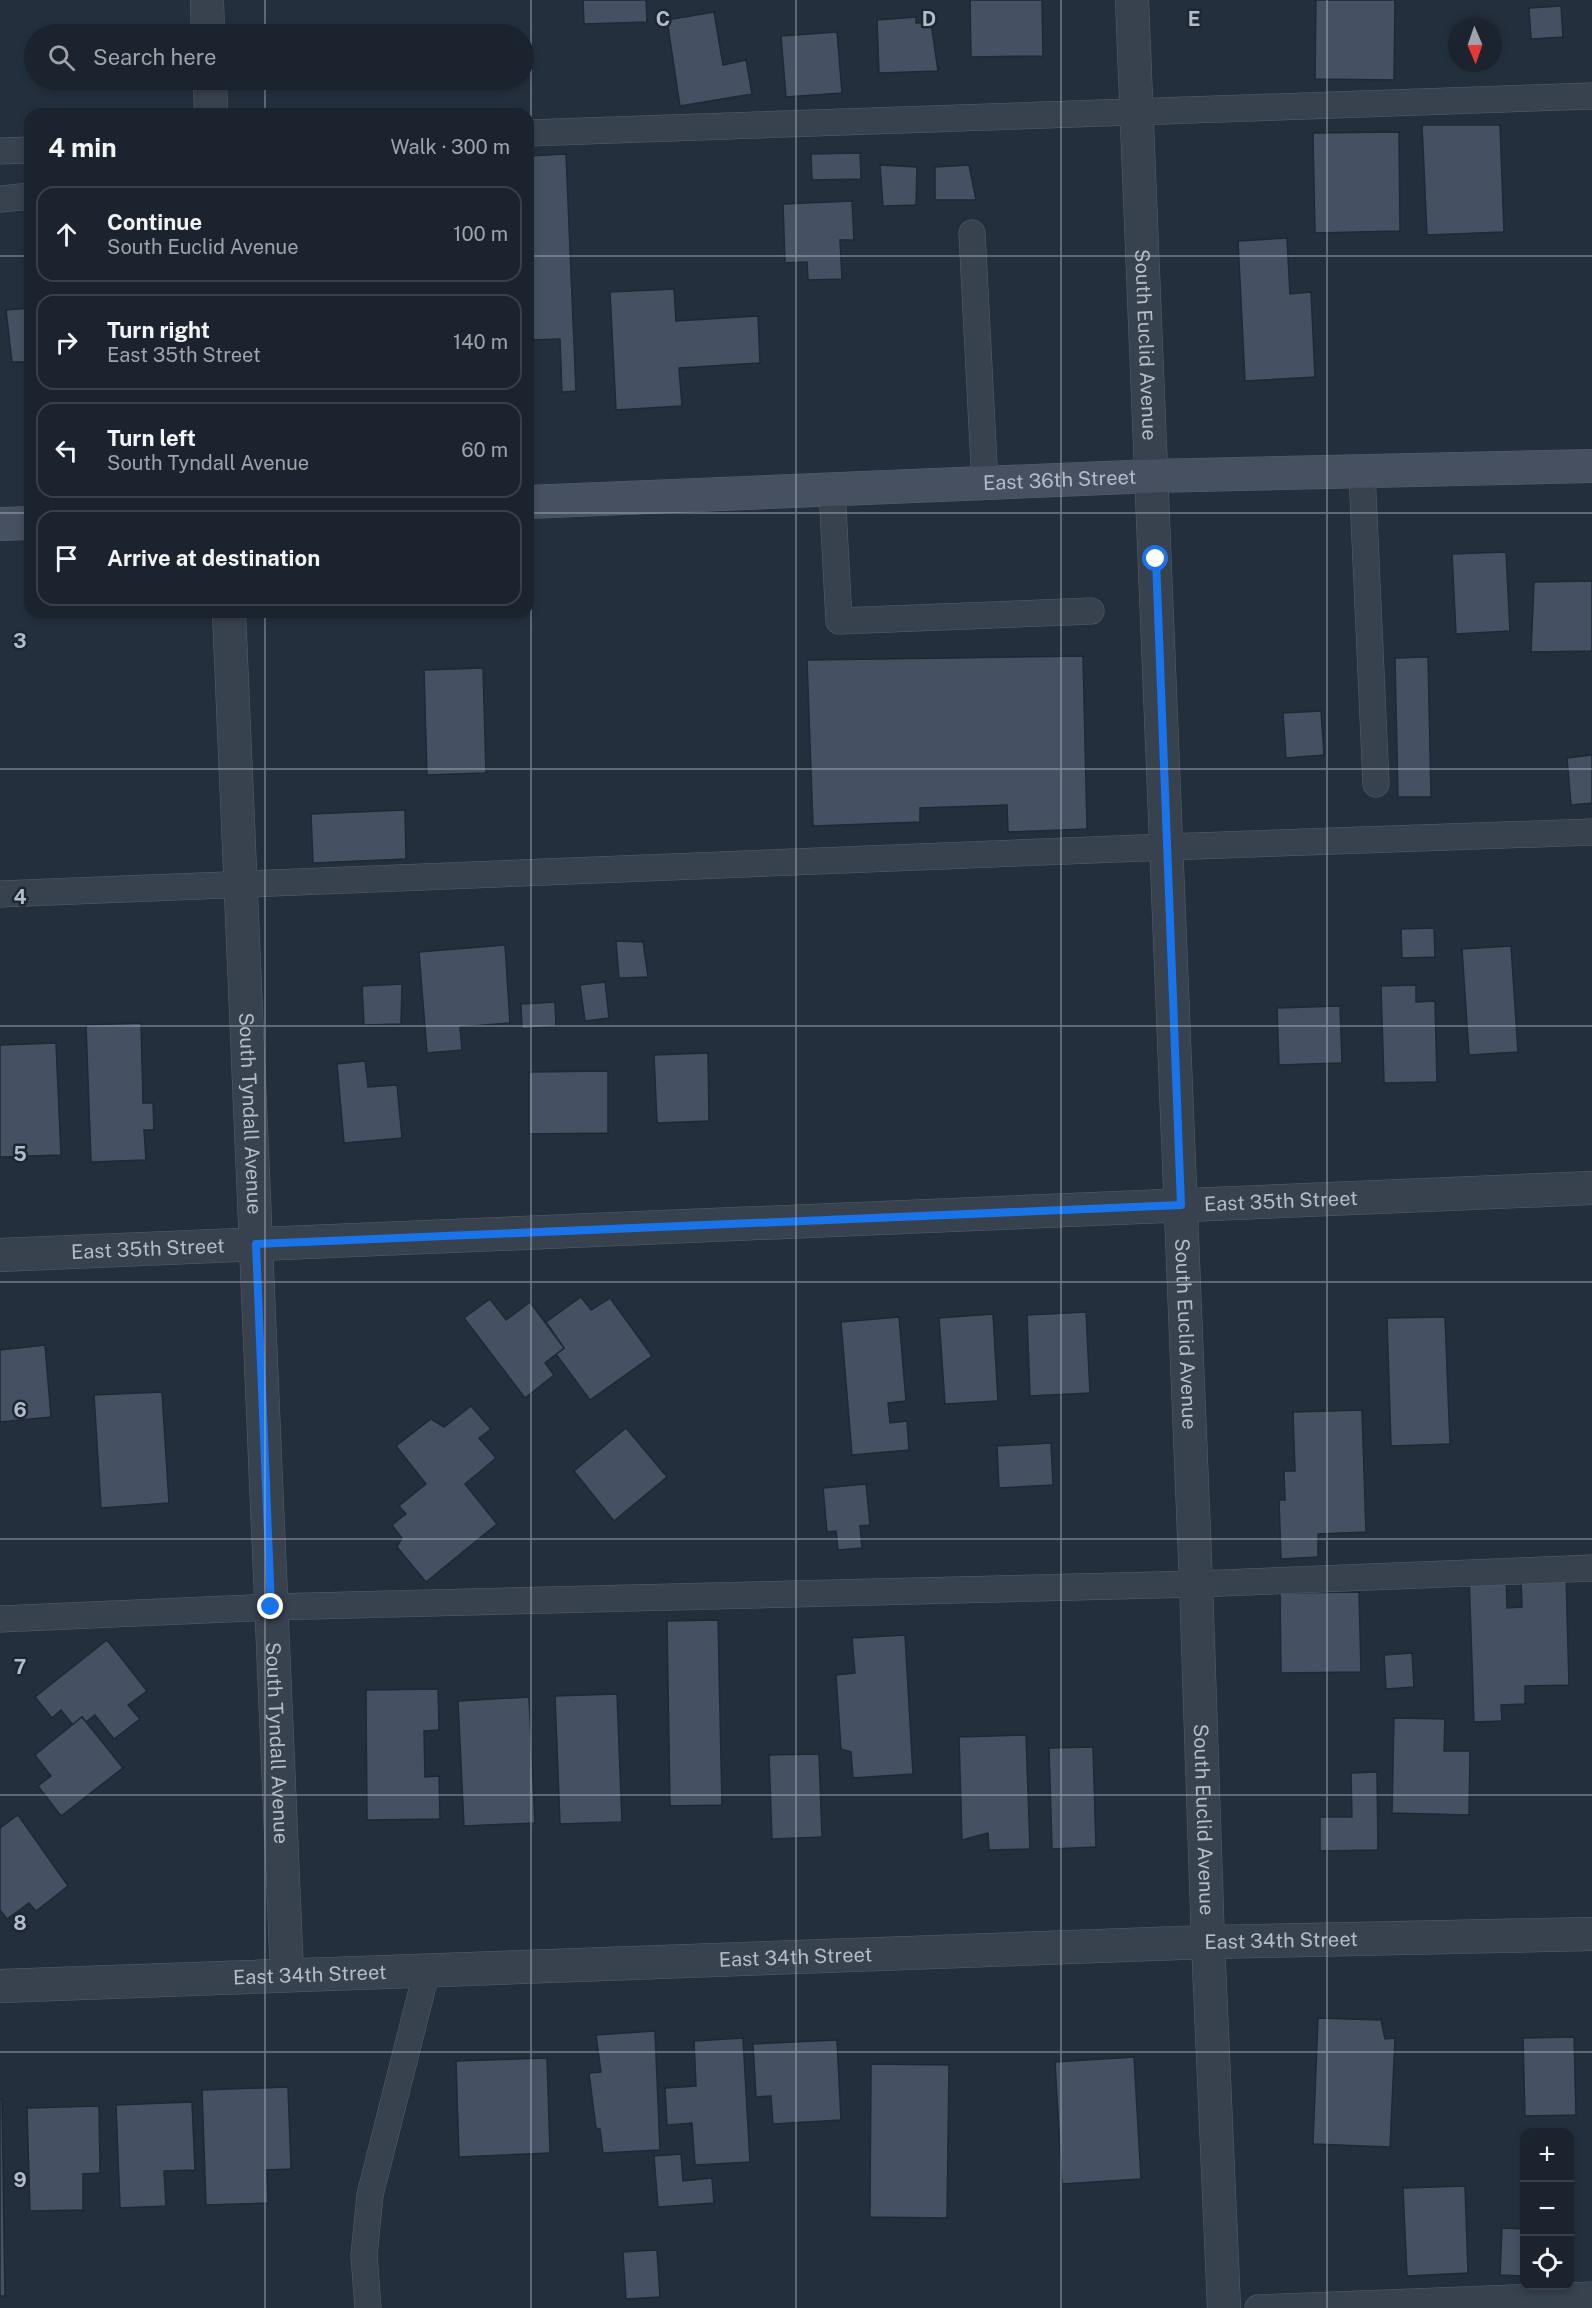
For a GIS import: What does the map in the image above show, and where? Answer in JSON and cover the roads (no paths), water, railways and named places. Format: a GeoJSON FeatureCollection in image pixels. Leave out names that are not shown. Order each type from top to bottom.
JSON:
{"type":"FeatureCollection","features":[{"type":"Feature","properties":{"kind":"main road","name":"East 36th Street"},"geometry":{"type":"LineString","coordinates":[[534,502],[1153,476],[1592,466]]}},
{"type":"Feature","properties":{"kind":"main road"},"geometry":{"type":"LineString","coordinates":[[0,524],[24,523]]}},
{"type":"Feature","properties":{"kind":"street"},"geometry":{"type":"LineString","coordinates":[[207,0],[208,24]]}},
{"type":"Feature","properties":{"kind":"street","name":"South Euclid Avenue"},"geometry":{"type":"LineString","coordinates":[[1132,0],[1153,476],[1208,1942],[1224,2308]]}},
{"type":"Feature","properties":{"kind":"street"},"geometry":{"type":"LineString","coordinates":[[210,90],[211,108]]}},
{"type":"Feature","properties":{"kind":"street","name":"South Tyndall Avenue"},"geometry":{"type":"LineString","coordinates":[[229,618],[287,1974]]}},
{"type":"Feature","properties":{"kind":"street","name":"East 35th Street"},"geometry":{"type":"LineString","coordinates":[[0,1254],[1592,1188]]}},
{"type":"Feature","properties":{"kind":"street","name":"East 34th Street"},"geometry":{"type":"LineString","coordinates":[[0,1986],[1208,1942],[1592,1934]]}},
{"type":"Feature","properties":{"kind":"lane"},"geometry":{"type":"LineString","coordinates":[[534,134],[1592,96]]}},
{"type":"Feature","properties":{"kind":"lane"},"geometry":{"type":"LineString","coordinates":[[0,151],[24,150]]}},
{"type":"Feature","properties":{"kind":"lane"},"geometry":{"type":"LineString","coordinates":[[0,199],[24,197]]}},
{"type":"Feature","properties":{"kind":"lane"},"geometry":{"type":"LineString","coordinates":[[972,233],[985,484]]}},
{"type":"Feature","properties":{"kind":"lane"},"geometry":{"type":"LineString","coordinates":[[1362,472],[1376,784]]}},
{"type":"Feature","properties":{"kind":"lane"},"geometry":{"type":"LineString","coordinates":[[832,490],[839,621],[1091,611]]}},
{"type":"Feature","properties":{"kind":"lane"},"geometry":{"type":"LineString","coordinates":[[0,894],[1592,832]]}},
{"type":"Feature","properties":{"kind":"lane"},"geometry":{"type":"LineString","coordinates":[[0,1619],[271,1607],[1196,1584],[1592,1568]]}},
{"type":"Feature","properties":{"kind":"lane"},"geometry":{"type":"LineString","coordinates":[[368,2308],[364,2255],[370,2195],[427,1970]]}},
{"type":"Feature","properties":{"kind":"lane"},"geometry":{"type":"LineString","coordinates":[[1258,2308],[1592,2295]]}}]}
